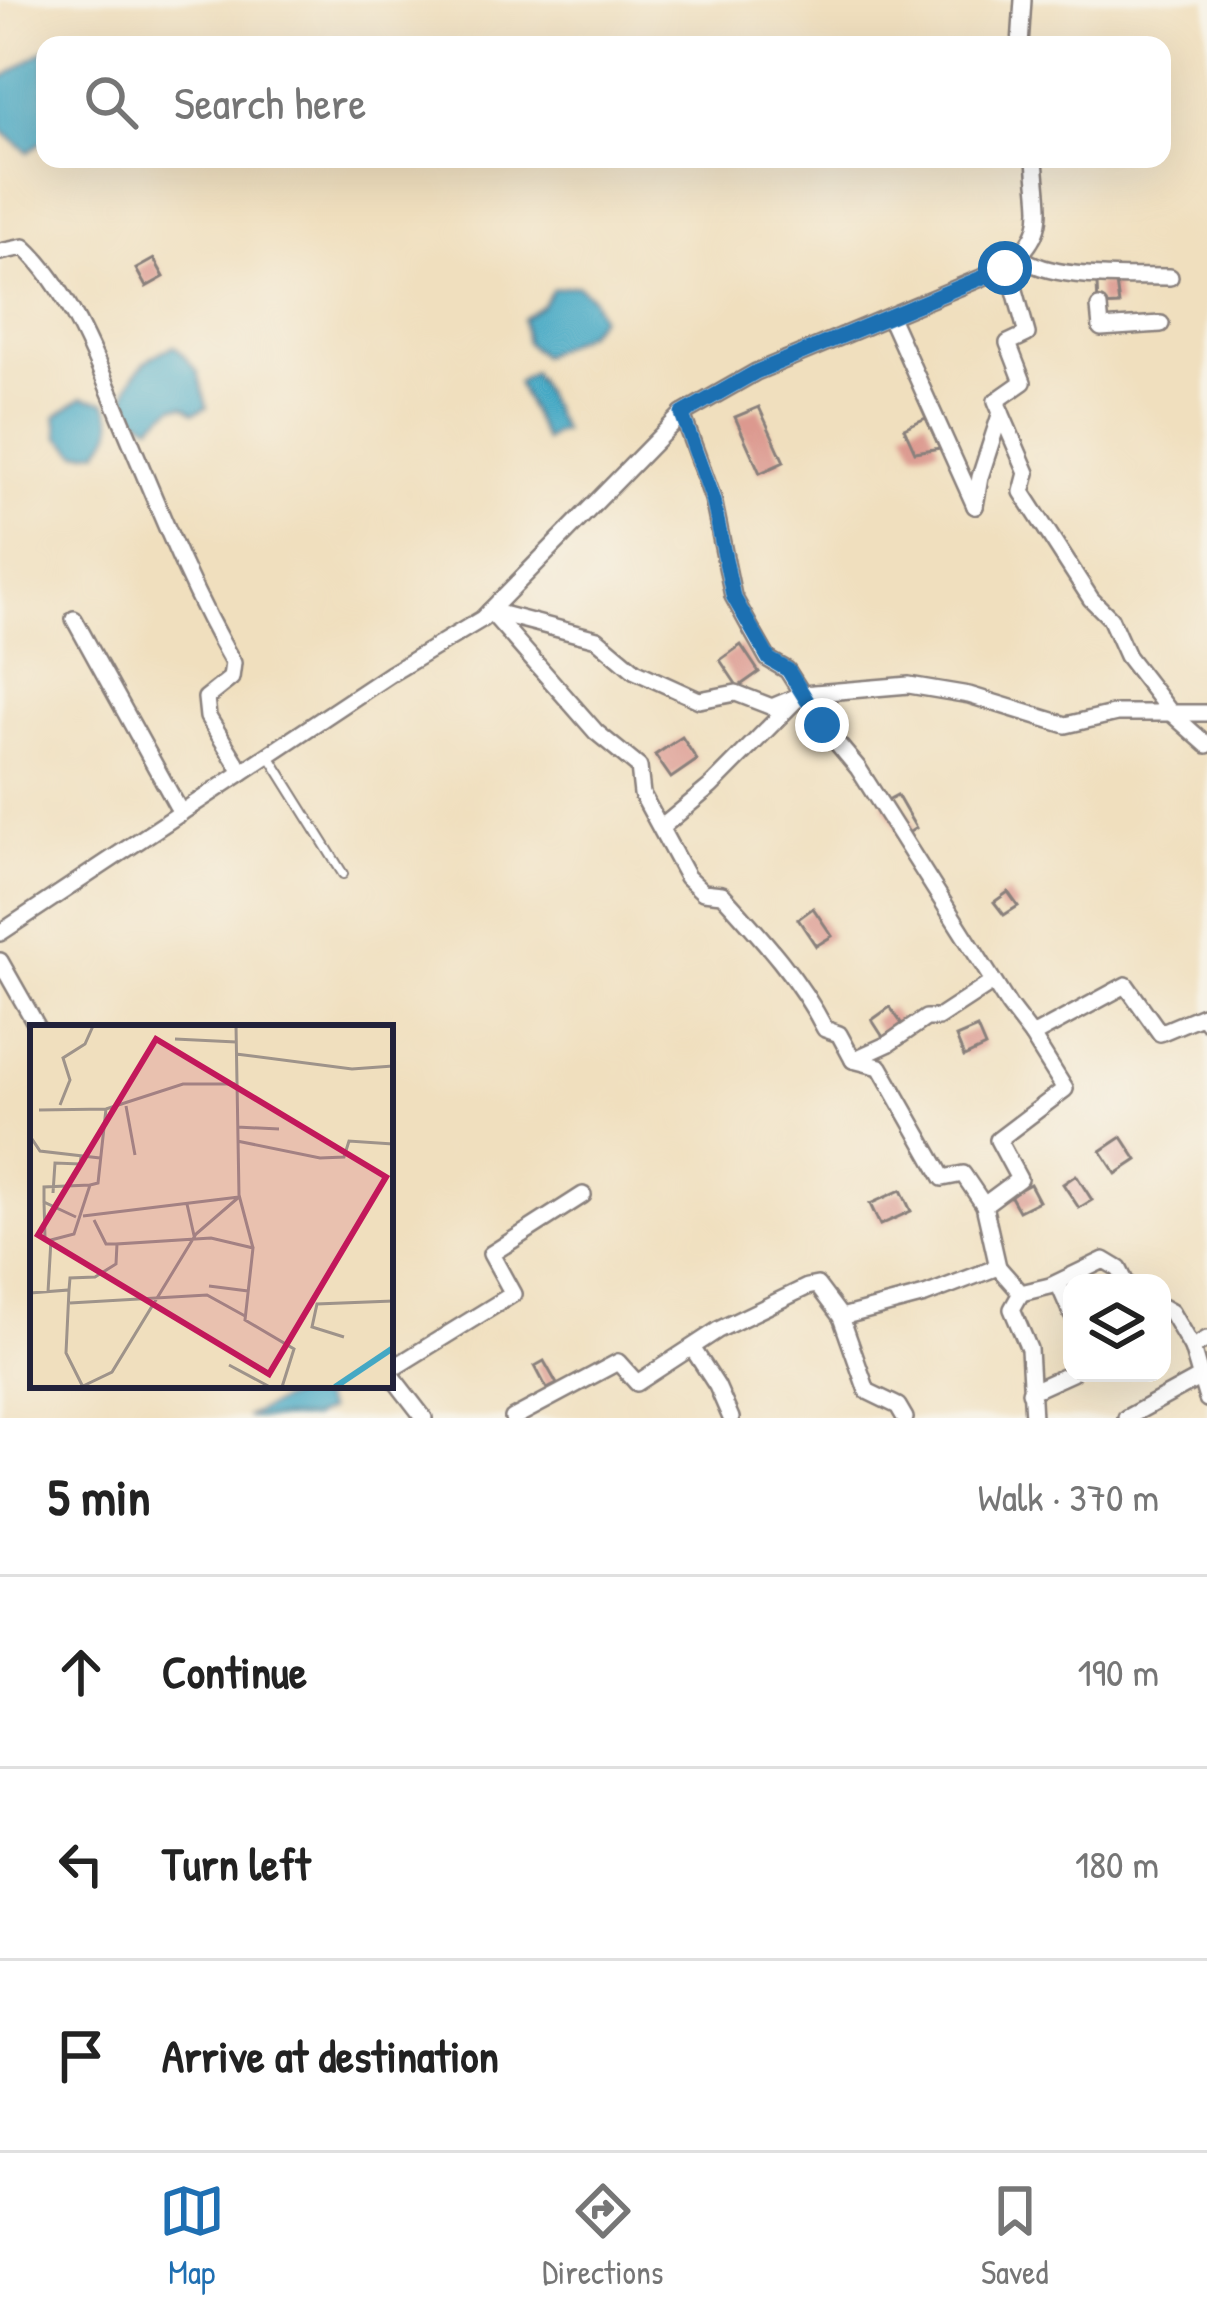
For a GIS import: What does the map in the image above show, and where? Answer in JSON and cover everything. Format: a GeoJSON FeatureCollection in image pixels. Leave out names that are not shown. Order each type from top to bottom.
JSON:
{"type":"FeatureCollection","features":[{"type":"Feature","properties":{"kind":"street"},"geometry":{"type":"LineString","coordinates":[[1021,36],[1023,0]]}},
{"type":"Feature","properties":{"kind":"street"},"geometry":{"type":"LineString","coordinates":[[0,933],[490,611],[682,414],[756,372],[1016,259],[1035,238],[1039,218],[1036,168]]}},
{"type":"Feature","properties":{"kind":"street"},"geometry":{"type":"LineString","coordinates":[[0,252],[24,247],[40,262],[94,355],[152,494],[233,663],[231,678],[206,698],[208,717],[242,772]]}},
{"type":"Feature","properties":{"kind":"street"},"geometry":{"type":"LineString","coordinates":[[1016,259],[1033,268],[1170,277]]}},
{"type":"Feature","properties":{"kind":"street"},"geometry":{"type":"LineString","coordinates":[[1016,259],[1012,284],[1027,334],[1008,343],[1023,382],[996,401],[1027,472],[1022,492],[1090,598],[1110,618],[1126,656],[1172,713],[1207,745]]}},
{"type":"Feature","properties":{"kind":"street"},"geometry":{"type":"LineString","coordinates":[[1099,307],[1101,328],[1161,324]]}},
{"type":"Feature","properties":{"kind":"street"},"geometry":{"type":"LineString","coordinates":[[890,317],[975,506],[1001,412]]}},
{"type":"Feature","properties":{"kind":"street"},"geometry":{"type":"LineString","coordinates":[[682,414],[713,500],[733,596],[769,659],[788,670],[822,725],[858,768],[1065,1089],[998,1140],[1019,1179],[984,1205]]}},
{"type":"Feature","properties":{"kind":"street"},"geometry":{"type":"LineString","coordinates":[[490,611],[597,639],[634,671],[698,700],[736,693],[772,707],[802,694],[909,685],[968,695],[1066,724],[1117,713],[1207,713]]}},
{"type":"Feature","properties":{"kind":"street"},"geometry":{"type":"LineString","coordinates":[[490,611],[596,732],[639,767],[642,794],[687,877],[703,892],[722,895],[764,941],[808,995],[825,1029],[838,1034],[854,1060],[880,1067],[943,1178],[963,1174],[984,1205],[998,1267],[1021,1294]]}},
{"type":"Feature","properties":{"kind":"street"},"geometry":{"type":"LineString","coordinates":[[74,619],[181,813]]}},
{"type":"Feature","properties":{"kind":"street"},"geometry":{"type":"LineString","coordinates":[[662,827],[711,786],[802,694]]}},
{"type":"Feature","properties":{"kind":"street"},"geometry":{"type":"LineString","coordinates":[[0,961],[36,1025]]}},
{"type":"Feature","properties":{"kind":"street"},"geometry":{"type":"LineString","coordinates":[[854,1060],[888,1045],[926,1018],[938,1018],[994,982]]}},
{"type":"Feature","properties":{"kind":"street"},"geometry":{"type":"LineString","coordinates":[[1032,1036],[1126,985],[1160,1033],[1202,1015],[1207,1022]]}},
{"type":"Feature","properties":{"kind":"street"},"geometry":{"type":"LineString","coordinates":[[393,1370],[513,1294],[490,1254],[583,1195]]}},
{"type":"Feature","properties":{"kind":"street"},"geometry":{"type":"LineString","coordinates":[[1076,1274],[1104,1260],[1122,1274]]}},
{"type":"Feature","properties":{"kind":"street"},"geometry":{"type":"LineString","coordinates":[[841,1316],[925,1295],[998,1267]]}},
{"type":"Feature","properties":{"kind":"street"},"geometry":{"type":"LineString","coordinates":[[1033,1418],[1029,1349],[1012,1310],[1021,1294],[1063,1280]]}},
{"type":"Feature","properties":{"kind":"street"},"geometry":{"type":"LineString","coordinates":[[1058,1283],[1063,1294]]}},
{"type":"Feature","properties":{"kind":"street"},"geometry":{"type":"LineString","coordinates":[[513,1418],[618,1362],[637,1384],[718,1330],[817,1286],[841,1316],[867,1391],[898,1406],[905,1418]]}},
{"type":"Feature","properties":{"kind":"street"},"geometry":{"type":"LineString","coordinates":[[1171,1312],[1200,1343],[1199,1378],[1207,1400]]}},
{"type":"Feature","properties":{"kind":"street"},"geometry":{"type":"LineString","coordinates":[[693,1349],[731,1418]]}},
{"type":"Feature","properties":{"kind":"street"},"geometry":{"type":"LineString","coordinates":[[393,1376],[424,1418]]}},
{"type":"Feature","properties":{"kind":"street"},"geometry":{"type":"LineString","coordinates":[[1030,1392],[1063,1377]]}},
{"type":"Feature","properties":{"kind":"street"},"geometry":{"type":"LineString","coordinates":[[1126,1418],[1199,1378]]}},
{"type":"Feature","properties":{"kind":"lane"},"geometry":{"type":"LineString","coordinates":[[268,754],[343,874]]}},
{"type":"Feature","properties":{"kind":"water"},"geometry":{"type":"Polygon","coordinates":[[[36,55],[36,146],[28,152],[0,129],[0,80],[36,55]]]}},
{"type":"Feature","properties":{"kind":"water"},"geometry":{"type":"Polygon","coordinates":[[[577,285],[592,297],[600,317],[586,333],[542,356],[526,343],[523,319],[543,305],[553,289],[577,285]]]}},
{"type":"Feature","properties":{"kind":"water"},"geometry":{"type":"Polygon","coordinates":[[[175,346],[198,372],[207,407],[194,413],[185,406],[174,406],[151,425],[126,410],[128,388],[146,362],[175,346]]]}},
{"type":"Feature","properties":{"kind":"water"},"geometry":{"type":"Polygon","coordinates":[[[533,372],[563,431],[545,441],[517,382],[533,372]]]}},
{"type":"Feature","properties":{"kind":"water"},"geometry":{"type":"Polygon","coordinates":[[[82,398],[105,402],[112,416],[111,433],[98,451],[78,453],[59,436],[56,416],[82,398]]]}},
{"type":"Feature","properties":{"kind":"water"},"geometry":{"type":"Polygon","coordinates":[[[308,1388],[316,1388],[328,1410],[311,1418],[246,1417],[308,1388]]]}},
{"type":"Feature","properties":{"kind":"building"},"geometry":{"type":"Polygon","coordinates":[[[154,259],[164,277],[146,287],[136,269],[154,259]]]}},
{"type":"Feature","properties":{"kind":"building"},"geometry":{"type":"Polygon","coordinates":[[[1116,283],[1119,305],[1098,306],[1097,284],[1116,283]]]}},
{"type":"Feature","properties":{"kind":"building"},"geometry":{"type":"Polygon","coordinates":[[[759,407],[784,462],[760,473],[735,417],[759,407]]]}},
{"type":"Feature","properties":{"kind":"building"},"geometry":{"type":"Polygon","coordinates":[[[926,418],[940,448],[915,452],[904,428],[926,418]]]}},
{"type":"Feature","properties":{"kind":"building"},"geometry":{"type":"Polygon","coordinates":[[[741,645],[759,672],[738,687],[720,660],[741,645]]]}},
{"type":"Feature","properties":{"kind":"building"},"geometry":{"type":"Polygon","coordinates":[[[682,737],[697,760],[671,778],[655,755],[682,737]]]}},
{"type":"Feature","properties":{"kind":"building"},"geometry":{"type":"Polygon","coordinates":[[[897,795],[916,828],[902,837],[882,803],[897,795]]]}},
{"type":"Feature","properties":{"kind":"building"},"geometry":{"type":"Polygon","coordinates":[[[1008,892],[1018,906],[1004,915],[994,902],[1008,892]]]}},
{"type":"Feature","properties":{"kind":"building"},"geometry":{"type":"Polygon","coordinates":[[[813,908],[832,936],[816,946],[798,919],[813,908]]]}},
{"type":"Feature","properties":{"kind":"building"},"geometry":{"type":"Polygon","coordinates":[[[890,1007],[902,1024],[883,1037],[872,1020],[890,1007]]]}},
{"type":"Feature","properties":{"kind":"building"},"geometry":{"type":"Polygon","coordinates":[[[977,1028],[985,1047],[964,1057],[956,1037],[977,1028]]]}},
{"type":"Feature","properties":{"kind":"building"},"geometry":{"type":"Polygon","coordinates":[[[1122,1137],[1137,1160],[1116,1174],[1101,1151],[1122,1137]]]}},
{"type":"Feature","properties":{"kind":"building"},"geometry":{"type":"Polygon","coordinates":[[[1076,1175],[1092,1200],[1079,1208],[1063,1184],[1076,1175]]]}},
{"type":"Feature","properties":{"kind":"building"},"geometry":{"type":"Polygon","coordinates":[[[1030,1184],[1039,1201],[1019,1211],[1010,1195],[1030,1184]]]}},
{"type":"Feature","properties":{"kind":"building"},"geometry":{"type":"Polygon","coordinates":[[[901,1190],[911,1211],[880,1225],[870,1204],[901,1190]]]}},
{"type":"Feature","properties":{"kind":"building"},"geometry":{"type":"Polygon","coordinates":[[[544,1361],[557,1384],[547,1389],[535,1366],[544,1361]]]}},
{"type":"Feature","properties":{"kind":"route"},"geometry":{"type":"LineString","coordinates":[[822,725],[788,670],[769,659],[733,596],[713,500],[682,414],[756,372],[1005,268]]}}]}
